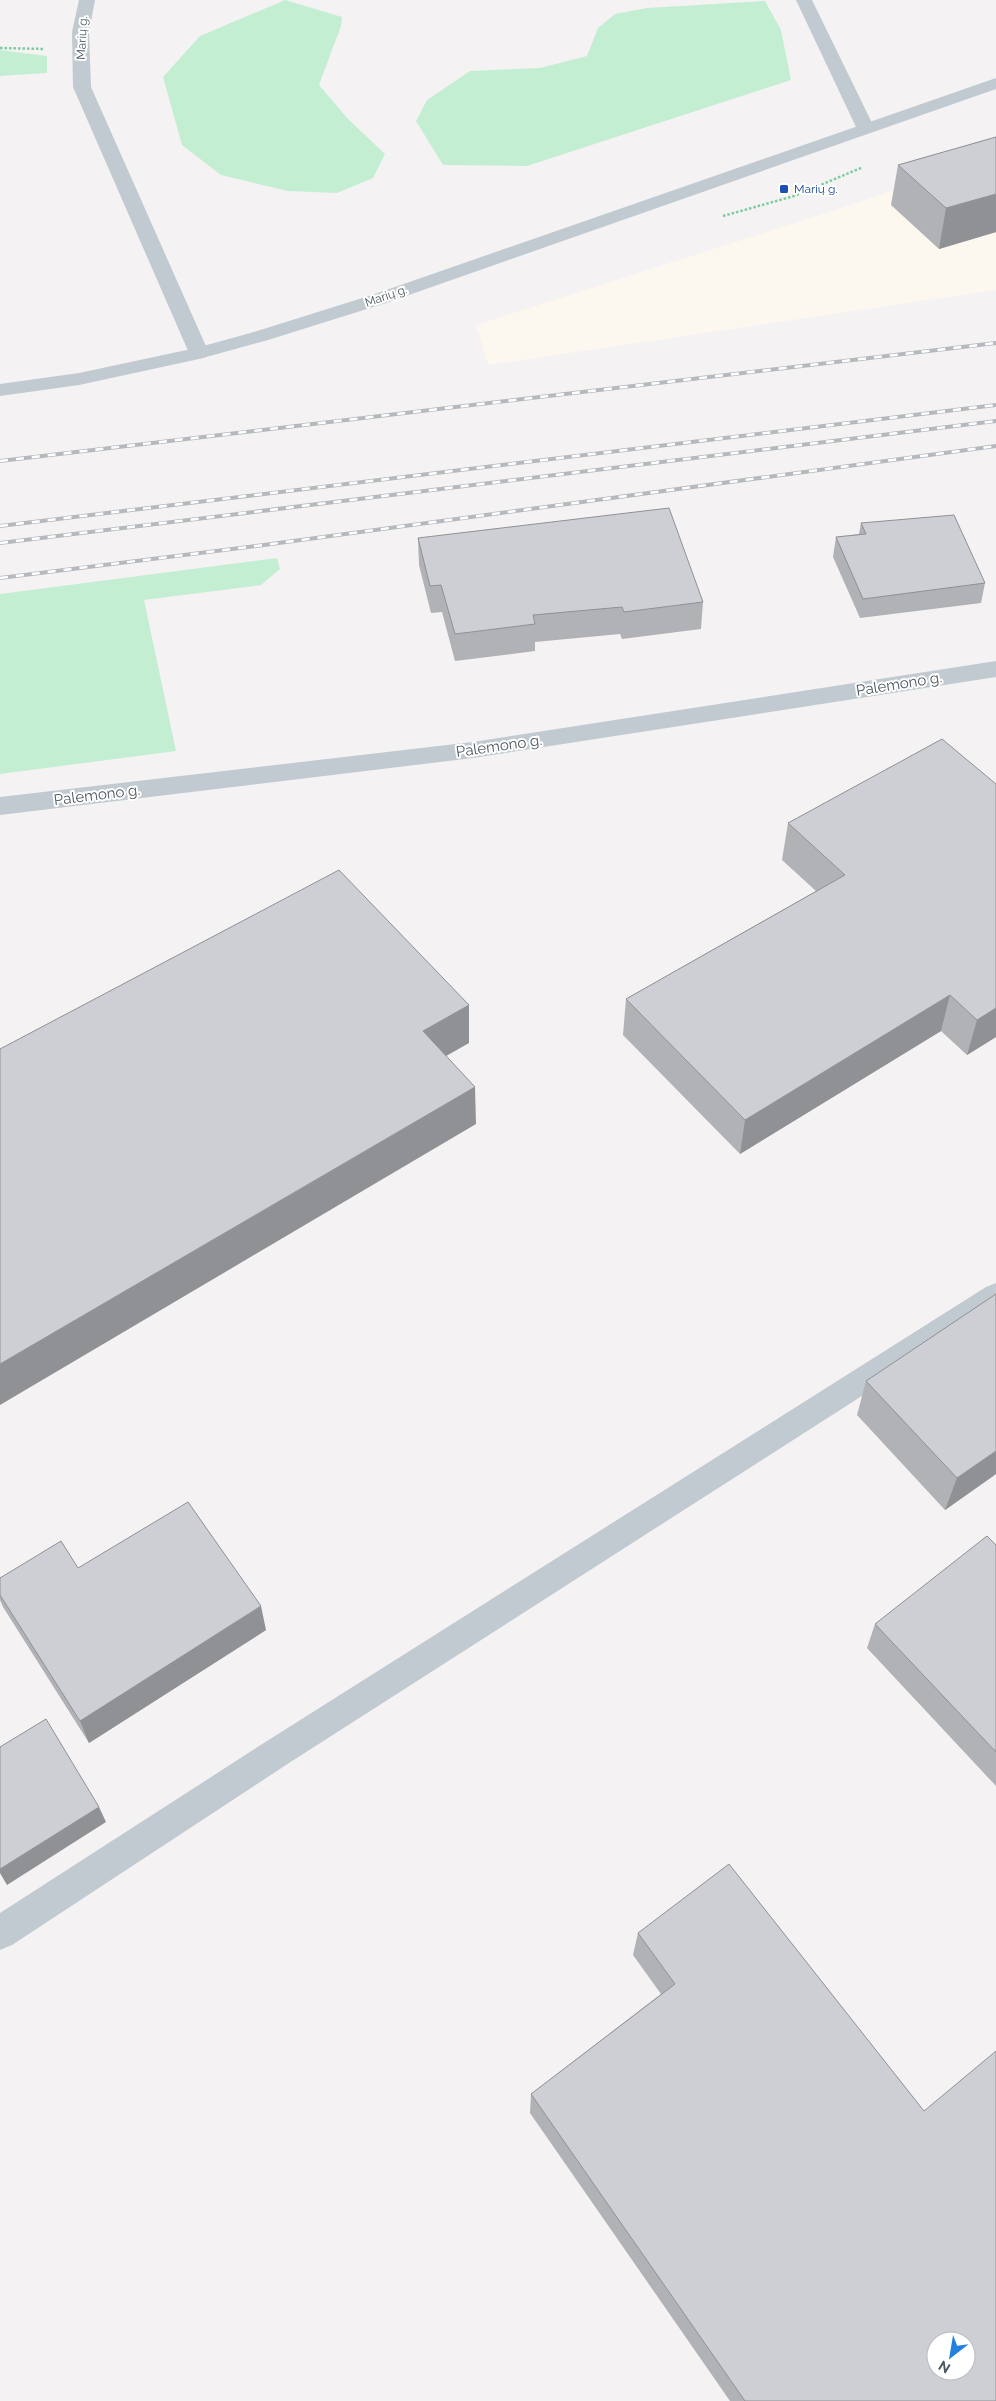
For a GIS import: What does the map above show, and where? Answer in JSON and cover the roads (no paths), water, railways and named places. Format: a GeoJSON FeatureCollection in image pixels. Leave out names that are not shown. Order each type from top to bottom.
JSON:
{"type":"FeatureCollection","features":[{"type":"Feature","properties":{"kind":"street","name":"Marių g."},"geometry":{"type":"LineString","coordinates":[[87,0],[80,20],[78,50],[82,87],[199,353]]}},
{"type":"Feature","properties":{"kind":"street"},"geometry":{"type":"LineString","coordinates":[[804,0],[865,127]]}},
{"type":"Feature","properties":{"kind":"street","name":"Marių g."},"geometry":{"type":"LineString","coordinates":[[0,390],[79,379],[199,353],[261,336],[379,299],[865,127],[996,83]]}},
{"type":"Feature","properties":{"kind":"street","name":"Palemono g."},"geometry":{"type":"LineString","coordinates":[[0,806],[473,750],[996,669]]}},
{"type":"Feature","properties":{"kind":"street"},"geometry":{"type":"LineString","coordinates":[[0,1934],[278,1752],[996,1295]]}},
{"type":"Feature","properties":{"kind":"railway"},"geometry":{"type":"LineString","coordinates":[[0,461],[996,343]]}},
{"type":"Feature","properties":{"kind":"railway"},"geometry":{"type":"LineString","coordinates":[[0,526],[996,405]]}},
{"type":"Feature","properties":{"kind":"railway"},"geometry":{"type":"LineString","coordinates":[[0,543],[996,421]]}},
{"type":"Feature","properties":{"kind":"railway"},"geometry":{"type":"LineString","coordinates":[[0,578],[264,545],[996,446]]}},
{"type":"Feature","properties":{"kind":"place","name":"Marių g."},"geometry":{"type":"Point","coordinates":[784,189]}}]}
